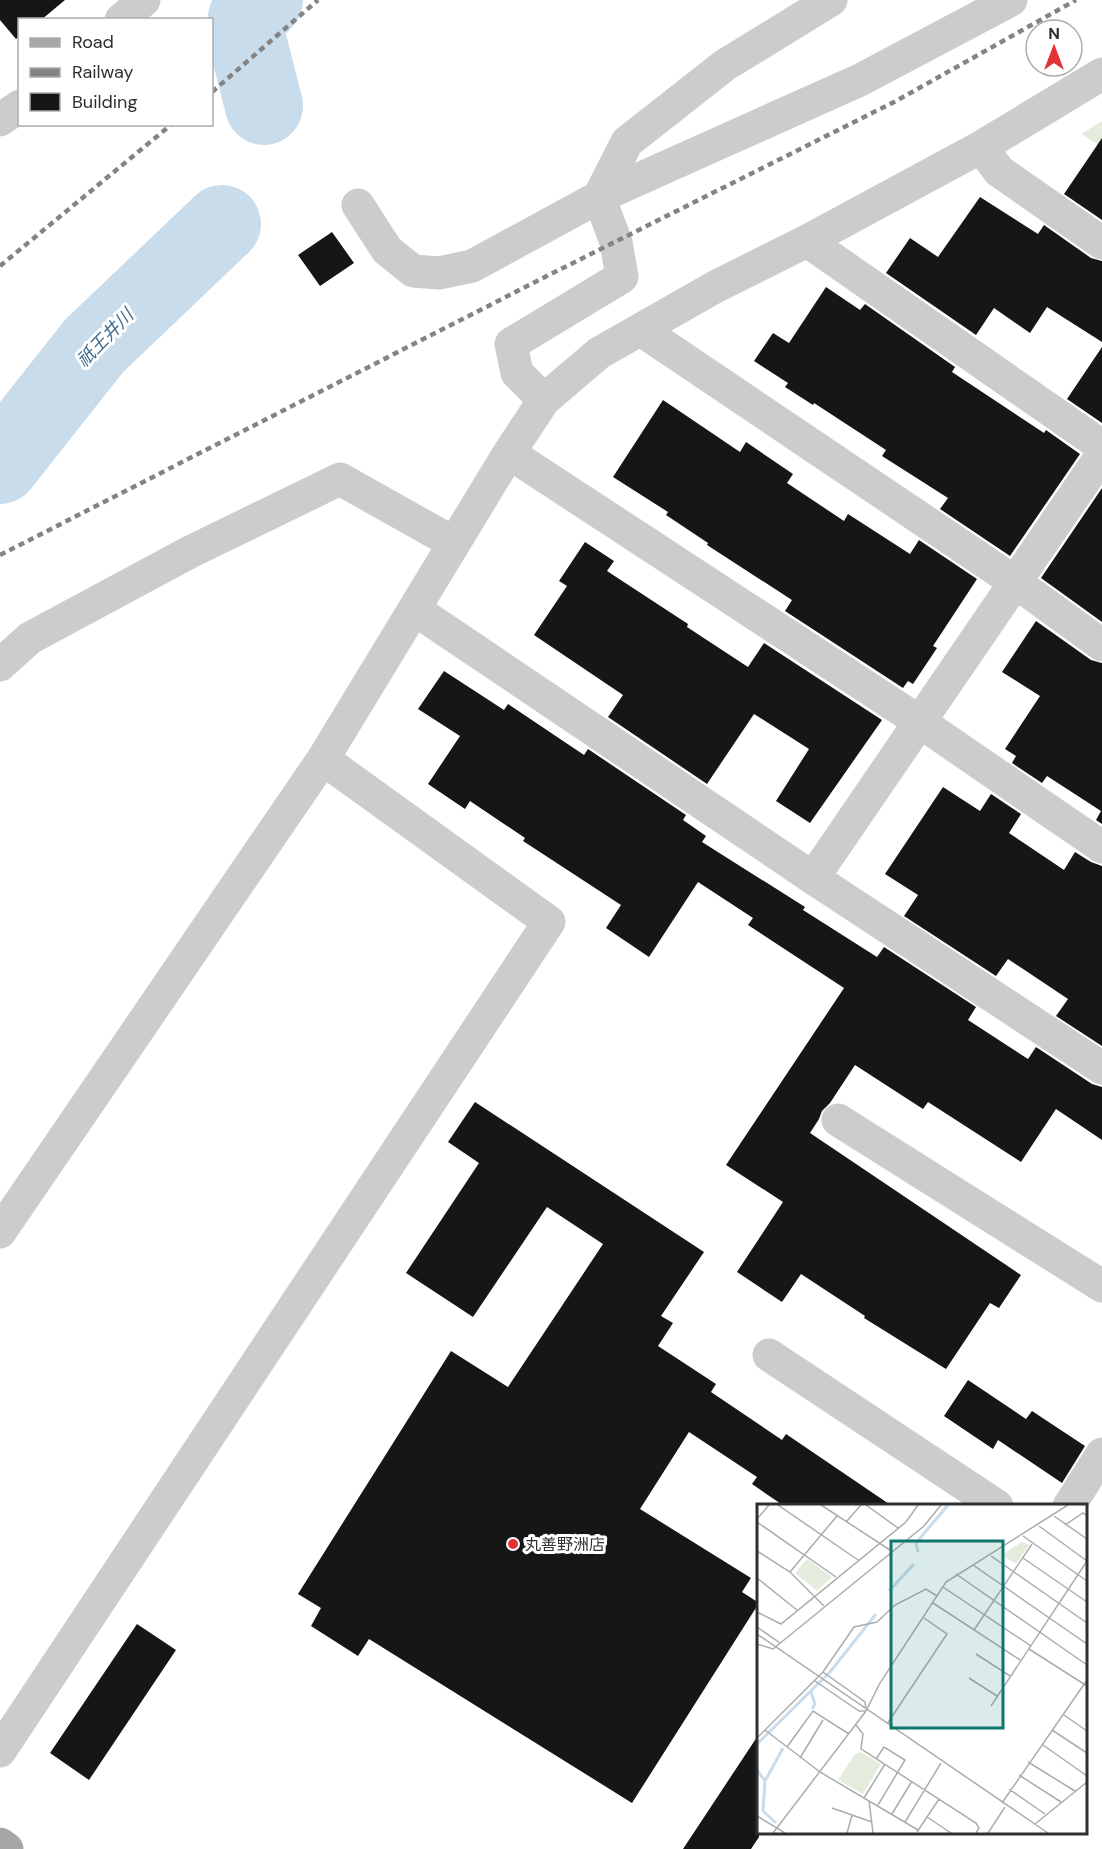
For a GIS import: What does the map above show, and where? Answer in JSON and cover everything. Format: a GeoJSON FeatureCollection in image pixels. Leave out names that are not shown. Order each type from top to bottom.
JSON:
{"type":"FeatureCollection","features":[{"type":"Feature","properties":{"kind":"main road"},"geometry":{"type":"LineString","coordinates":[[0,1844],[7,1849]]}},
{"type":"Feature","properties":{"kind":"street"},"geometry":{"type":"LineString","coordinates":[[123,18],[144,0]]}},
{"type":"Feature","properties":{"kind":"street"},"geometry":{"type":"LineString","coordinates":[[544,400],[517,373],[511,344],[622,277],[616,242],[599,197],[627,142],[725,65],[831,0]]}},
{"type":"Feature","properties":{"kind":"street"},"geometry":{"type":"LineString","coordinates":[[358,205],[387,250],[413,271],[439,273],[472,266],[599,197],[860,80],[1011,0]]}},
{"type":"Feature","properties":{"kind":"street"},"geometry":{"type":"LineString","coordinates":[[0,1232],[323,759],[508,453],[544,400],[599,353],[715,287],[807,241],[981,147],[1102,75]]}},
{"type":"Feature","properties":{"kind":"street"},"geometry":{"type":"LineString","coordinates":[[981,147],[999,171],[1102,243]]}},
{"type":"Feature","properties":{"kind":"street"},"geometry":{"type":"LineString","coordinates":[[807,241],[1102,446]]}},
{"type":"Feature","properties":{"kind":"street"},"geometry":{"type":"LineString","coordinates":[[641,330],[1015,582],[1102,645]]}},
{"type":"Feature","properties":{"kind":"street"},"geometry":{"type":"LineString","coordinates":[[508,453],[920,722],[1102,847]]}},
{"type":"Feature","properties":{"kind":"street"},"geometry":{"type":"LineString","coordinates":[[813,878],[1102,455]]}},
{"type":"Feature","properties":{"kind":"street"},"geometry":{"type":"LineString","coordinates":[[0,665],[30,638],[190,552],[340,479],[454,543]]}},
{"type":"Feature","properties":{"kind":"street"},"geometry":{"type":"LineString","coordinates":[[414,609],[813,878],[1102,1068]]}},
{"type":"Feature","properties":{"kind":"street"},"geometry":{"type":"LineString","coordinates":[[0,1752],[549,922],[323,759]]}},
{"type":"Feature","properties":{"kind":"street"},"geometry":{"type":"LineString","coordinates":[[838,1120],[1102,1286]]}},
{"type":"Feature","properties":{"kind":"street"},"geometry":{"type":"LineString","coordinates":[[769,1355],[994,1504]]}},
{"type":"Feature","properties":{"kind":"street"},"geometry":{"type":"LineString","coordinates":[[1070,1504],[1102,1454]]}},
{"type":"Feature","properties":{"kind":"green space"},"geometry":{"type":"Polygon","coordinates":[[[1102,121],[1102,147],[1081,134],[1102,121]]]}},
{"type":"Feature","properties":{"kind":"building"},"geometry":{"type":"Polygon","coordinates":[[[0,0],[65,0],[43,18],[18,18],[18,38],[16,39],[0,20],[0,0]]]}},
{"type":"Feature","properties":{"kind":"building"},"geometry":{"type":"Polygon","coordinates":[[[1102,138],[1102,220],[1064,194],[1102,138]]]}},
{"type":"Feature","properties":{"kind":"building"},"geometry":{"type":"Polygon","coordinates":[[[980,197],[1038,234],[1044,225],[1091,258],[1102,261],[1102,342],[1047,307],[1030,333],[994,308],[976,335],[886,273],[910,238],[938,257],[980,197]]]}},
{"type":"Feature","properties":{"kind":"building"},"geometry":{"type":"Polygon","coordinates":[[[332,232],[354,263],[320,286],[298,255],[332,232]]]}},
{"type":"Feature","properties":{"kind":"building"},"geometry":{"type":"Polygon","coordinates":[[[826,287],[860,310],[865,304],[955,367],[952,372],[1044,433],[1046,430],[1080,454],[1010,556],[940,509],[948,498],[882,456],[886,450],[785,387],[788,383],[754,361],[773,333],[789,343],[826,287]]]}},
{"type":"Feature","properties":{"kind":"building"},"geometry":{"type":"Polygon","coordinates":[[[1102,347],[1102,423],[1067,399],[1102,347]]]}},
{"type":"Feature","properties":{"kind":"building"},"geometry":{"type":"Polygon","coordinates":[[[663,400],[740,452],[746,442],[793,474],[787,483],[844,521],[848,514],[910,554],[919,540],[977,579],[933,646],[937,648],[913,684],[908,681],[903,688],[785,611],[792,600],[707,545],[708,543],[666,515],[668,512],[613,477],[663,400]]]}},
{"type":"Feature","properties":{"kind":"building"},"geometry":{"type":"Polygon","coordinates":[[[1102,488],[1102,622],[1041,578],[1102,488]]]}},
{"type":"Feature","properties":{"kind":"building"},"geometry":{"type":"Polygon","coordinates":[[[585,542],[614,561],[607,571],[748,667],[764,643],[882,720],[810,823],[776,801],[809,749],[754,714],[707,784],[608,717],[623,695],[534,635],[567,586],[559,581],[585,542]]]}},
{"type":"Feature","properties":{"kind":"building"},"geometry":{"type":"Polygon","coordinates":[[[1036,621],[1091,660],[1102,663],[1102,824],[1096,820],[1101,811],[1047,776],[1042,783],[1012,763],[1016,756],[1005,749],[1040,696],[1002,672],[1036,621]]]}},
{"type":"Feature","properties":{"kind":"building"},"geometry":{"type":"Polygon","coordinates":[[[444,671],[504,710],[508,704],[584,755],[588,749],[686,815],[683,820],[706,836],[702,842],[805,907],[803,910],[877,957],[884,947],[976,1007],[968,1020],[1028,1059],[1036,1047],[1092,1084],[1102,1087],[1102,1140],[1056,1109],[1021,1162],[928,1102],[923,1109],[855,1065],[830,1103],[822,1111],[810,1133],[1021,1275],[999,1308],[990,1303],[946,1369],[864,1318],[865,1316],[801,1274],[782,1302],[737,1272],[783,1202],[726,1165],[844,988],[748,925],[753,918],[698,882],[649,957],[606,928],[621,905],[523,841],[525,838],[470,801],[465,809],[428,784],[460,736],[418,709],[444,671]]]}},
{"type":"Feature","properties":{"kind":"building"},"geometry":{"type":"Polygon","coordinates":[[[943,787],[980,811],[991,794],[1021,814],[1009,833],[1064,870],[1075,852],[1102,866],[1102,1046],[1056,1016],[1068,999],[1008,959],[996,976],[904,916],[918,895],[885,874],[943,787]]]}},
{"type":"Feature","properties":{"kind":"building","name":"丸善野洲店"},"geometry":{"type":"Polygon","coordinates":[[[475,1102],[704,1252],[661,1316],[673,1323],[658,1346],[716,1384],[711,1392],[782,1440],[786,1434],[889,1504],[781,1504],[752,1484],[757,1477],[689,1432],[640,1509],[751,1578],[742,1592],[757,1602],[757,1606],[632,1803],[369,1639],[358,1656],[311,1626],[321,1608],[298,1594],[451,1351],[508,1387],[603,1244],[547,1207],[473,1317],[406,1273],[479,1163],[448,1142],[475,1102]]]}},
{"type":"Feature","properties":{"kind":"building"},"geometry":{"type":"Polygon","coordinates":[[[968,1380],[1026,1419],[1032,1411],[1085,1446],[1062,1483],[998,1440],[993,1449],[944,1416],[968,1380]]]}},
{"type":"Feature","properties":{"kind":"building"},"geometry":{"type":"Polygon","coordinates":[[[137,1624],[176,1650],[89,1780],[50,1753],[137,1624]]]}},
{"type":"Feature","properties":{"kind":"building"},"geometry":{"type":"Polygon","coordinates":[[[757,1737],[757,1834],[759,1837],[751,1849],[683,1849],[757,1737]]]}},
{"type":"Feature","properties":{"kind":"waterway","name":"祇王井川"},"geometry":{"type":"LineString","coordinates":[[264,0],[247,18],[245,31],[264,106]]}},
{"type":"Feature","properties":{"kind":"waterway","name":"祇王井川"},"geometry":{"type":"LineString","coordinates":[[0,465],[94,346],[222,224]]}},
{"type":"Feature","properties":{"kind":"railway"},"geometry":{"type":"LineString","coordinates":[[213,91],[318,0]]}},
{"type":"Feature","properties":{"kind":"railway"},"geometry":{"type":"LineString","coordinates":[[0,555],[896,101],[1076,0]]}},
{"type":"Feature","properties":{"kind":"railway"},"geometry":{"type":"LineString","coordinates":[[0,266],[170,126]]}},
{"type":"Feature","properties":{"kind":"place","name":"丸善野洲店"},"geometry":{"type":"Point","coordinates":[513,1544]}}]}
